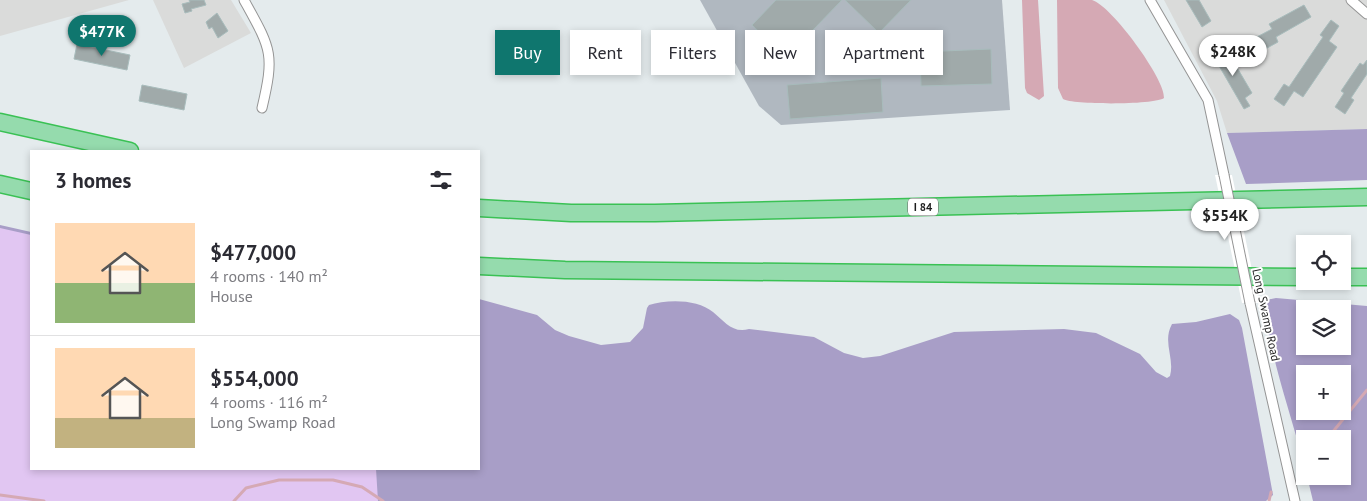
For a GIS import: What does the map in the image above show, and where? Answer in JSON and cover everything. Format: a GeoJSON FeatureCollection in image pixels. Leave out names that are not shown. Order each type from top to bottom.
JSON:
{"type":"FeatureCollection","features":[{"type":"Feature","properties":{"kind":"highway"},"geometry":{"type":"LineString","coordinates":[[0,122],[126,150]]}},
{"type":"Feature","properties":{"kind":"highway"},"geometry":{"type":"LineString","coordinates":[[0,184],[30,191]]}},
{"type":"Feature","properties":{"kind":"highway","name":"I 84"},"geometry":{"type":"LineString","coordinates":[[480,208],[627,214],[1367,197]]}},
{"type":"Feature","properties":{"kind":"highway"},"geometry":{"type":"LineString","coordinates":[[480,266],[565,270],[1296,276]]}},
{"type":"Feature","properties":{"kind":"highway"},"geometry":{"type":"LineString","coordinates":[[1351,277],[1367,277]]}},
{"type":"Feature","properties":{"kind":"street"},"geometry":{"type":"LineString","coordinates":[[244,0],[269,51],[271,66],[262,108]]}},
{"type":"Feature","properties":{"kind":"street","name":"Long Swamp Road"},"geometry":{"type":"LineString","coordinates":[[1150,0],[1208,100],[1250,303],[1295,501]]}},
{"type":"Feature","properties":{"kind":"street"},"geometry":{"type":"LineString","coordinates":[[1351,0],[1363,11],[1367,1]]}},
{"type":"Feature","properties":{"kind":"shaded area"},"geometry":{"type":"Polygon","coordinates":[[[0,0],[129,0],[0,36],[0,0]]]}},
{"type":"Feature","properties":{"kind":"shaded area"},"geometry":{"type":"Polygon","coordinates":[[[153,0],[231,0],[251,33],[184,68],[153,0]]]}},
{"type":"Feature","properties":{"kind":"shaded area"},"geometry":{"type":"Polygon","coordinates":[[[700,0],[1002,0],[1010,110],[781,125],[759,106],[735,63],[735,30],[717,30],[700,0]]]}},
{"type":"Feature","properties":{"kind":"shaded area"},"geometry":{"type":"Polygon","coordinates":[[[1022,0],[1038,0],[1044,96],[1039,100],[1027,93],[1025,88],[1022,0]]]}},
{"type":"Feature","properties":{"kind":"shaded area"},"geometry":{"type":"Polygon","coordinates":[[[1057,0],[1092,0],[1112,15],[1147,60],[1162,89],[1164,98],[1146,102],[1114,103],[1082,102],[1063,99],[1058,88],[1057,0]]]}},
{"type":"Feature","properties":{"kind":"shaded area"},"geometry":{"type":"Polygon","coordinates":[[[1164,0],[1367,0],[1367,129],[1227,133],[1217,101],[1164,0]]]}},
{"type":"Feature","properties":{"kind":"shaded area"},"geometry":{"type":"Polygon","coordinates":[[[1367,129],[1367,180],[1246,184],[1227,133],[1367,129]]]}},
{"type":"Feature","properties":{"kind":"shaded area"},"geometry":{"type":"Polygon","coordinates":[[[0,225],[30,232],[30,470],[480,470],[480,299],[537,315],[555,330],[601,345],[630,342],[643,328],[649,305],[682,301],[707,308],[729,326],[738,330],[749,329],[814,337],[844,353],[863,358],[880,356],[954,332],[1064,329],[1096,333],[1140,354],[1156,372],[1167,378],[1170,376],[1171,369],[1168,337],[1172,324],[1196,322],[1230,314],[1239,320],[1242,328],[1273,495],[1266,501],[0,501],[0,225]]]}},
{"type":"Feature","properties":{"kind":"shaded area"},"geometry":{"type":"Polygon","coordinates":[[[0,228],[30,235],[30,470],[376,470],[378,501],[0,501],[0,228]]]}},
{"type":"Feature","properties":{"kind":"shaded area"},"geometry":{"type":"Polygon","coordinates":[[[1276,298],[1299,300],[1296,300],[1296,355],[1351,355],[1351,305],[1367,306],[1367,501],[1313,501],[1309,485],[1351,485],[1351,430],[1296,430],[1296,437],[1273,355],[1265,313],[1266,300],[1276,298]]]}},
{"type":"Feature","properties":{"kind":"pier"},"geometry":{"type":"Polygon","coordinates":[[[1215,175],[1232,175],[1259,303],[1242,303],[1215,175]]]}},
{"type":"Feature","properties":{"kind":"building"},"geometry":{"type":"Polygon","coordinates":[[[189,0],[204,0],[206,5],[191,9],[192,11],[185,13],[182,4],[190,2],[189,0]]]}},
{"type":"Feature","properties":{"kind":"building"},"geometry":{"type":"Polygon","coordinates":[[[776,0],[842,0],[813,30],[757,30],[752,25],[776,0]]]}},
{"type":"Feature","properties":{"kind":"building"},"geometry":{"type":"Polygon","coordinates":[[[845,0],[911,0],[882,30],[876,30],[845,0]]]}},
{"type":"Feature","properties":{"kind":"building"},"geometry":{"type":"Polygon","coordinates":[[[1186,0],[1199,0],[1211,21],[1202,27],[1186,0]]]}},
{"type":"Feature","properties":{"kind":"building"},"geometry":{"type":"Polygon","coordinates":[[[1304,5],[1311,17],[1276,37],[1278,42],[1260,52],[1253,39],[1272,29],[1269,24],[1304,5]]]}},
{"type":"Feature","properties":{"kind":"building"},"geometry":{"type":"Polygon","coordinates":[[[217,13],[228,31],[218,38],[212,27],[209,29],[206,22],[217,13]]]}},
{"type":"Feature","properties":{"kind":"building"},"geometry":{"type":"Polygon","coordinates":[[[1331,20],[1339,26],[1329,41],[1337,47],[1303,97],[1294,91],[1284,106],[1274,99],[1284,84],[1289,87],[1323,37],[1320,35],[1331,20]]]}},
{"type":"Feature","properties":{"kind":"building"},"geometry":{"type":"Polygon","coordinates":[[[77,44],[130,55],[127,70],[74,59],[77,44]]]}},
{"type":"Feature","properties":{"kind":"building"},"geometry":{"type":"Polygon","coordinates":[[[1219,47],[1228,61],[1232,59],[1252,93],[1245,98],[1250,106],[1244,109],[1211,52],[1219,47]]]}},
{"type":"Feature","properties":{"kind":"building"},"geometry":{"type":"Polygon","coordinates":[[[991,49],[992,84],[921,86],[921,75],[943,75],[943,51],[991,49]]]}},
{"type":"Feature","properties":{"kind":"building"},"geometry":{"type":"Polygon","coordinates":[[[1367,60],[1367,74],[1351,98],[1354,100],[1345,114],[1335,107],[1344,93],[1341,91],[1360,63],[1363,65],[1367,60]]]}},
{"type":"Feature","properties":{"kind":"building"},"geometry":{"type":"Polygon","coordinates":[[[881,78],[883,112],[790,119],[787,85],[881,78]]]}},
{"type":"Feature","properties":{"kind":"building"},"geometry":{"type":"Polygon","coordinates":[[[142,85],[187,94],[184,110],[139,101],[142,85]]]}},
{"type":"Feature","properties":{"kind":"waterway"},"geometry":{"type":"LineString","coordinates":[[1334,430],[1367,390]]}},
{"type":"Feature","properties":{"kind":"waterway"},"geometry":{"type":"LineString","coordinates":[[234,501],[246,488],[279,480],[333,480],[362,487],[383,501]]}},
{"type":"Feature","properties":{"kind":"waterway"},"geometry":{"type":"LineString","coordinates":[[1269,501],[1271,492]]}},
{"type":"Feature","properties":{"kind":"waterway"},"geometry":{"type":"LineString","coordinates":[[0,495],[44,501]]}}]}
